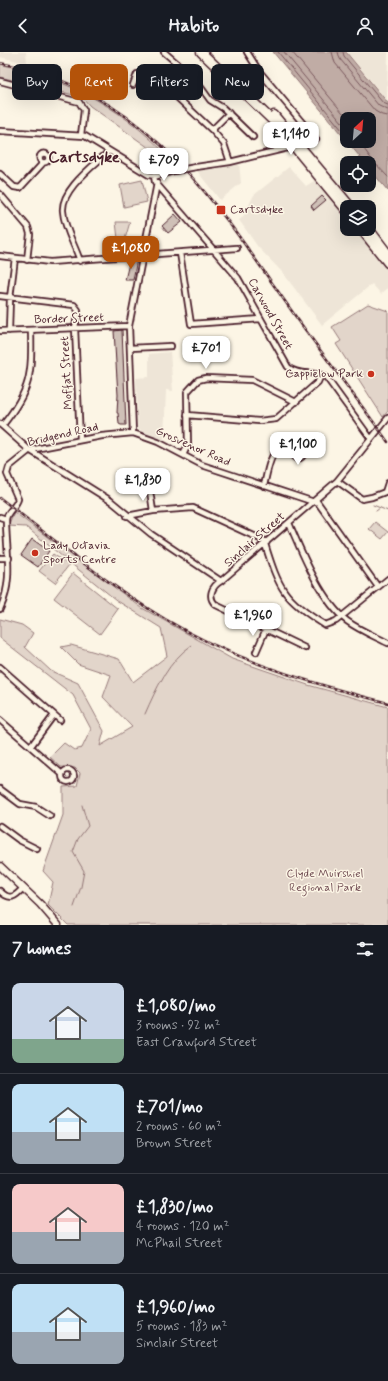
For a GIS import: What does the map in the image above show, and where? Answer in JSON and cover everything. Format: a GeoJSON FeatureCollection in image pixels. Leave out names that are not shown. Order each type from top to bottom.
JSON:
{"type":"FeatureCollection","features":[{"type":"Feature","properties":{"kind":"highway"},"geometry":{"type":"LineString","coordinates":[[201,52],[297,145],[345,200]]}},
{"type":"Feature","properties":{"kind":"highway"},"geometry":{"type":"LineString","coordinates":[[208,52],[271,111],[340,202]]}},
{"type":"Feature","properties":{"kind":"highway"},"geometry":{"type":"LineString","coordinates":[[367,236],[388,263]]}},
{"type":"Feature","properties":{"kind":"highway"},"geometry":{"type":"LineString","coordinates":[[374,236],[388,254]]}},
{"type":"Feature","properties":{"kind":"main road"},"geometry":{"type":"LineString","coordinates":[[0,866],[58,925]]}},
{"type":"Feature","properties":{"kind":"street"},"geometry":{"type":"LineString","coordinates":[[164,52],[195,79],[210,100],[229,113],[253,137]]}},
{"type":"Feature","properties":{"kind":"street"},"geometry":{"type":"LineString","coordinates":[[247,52],[259,71],[316,139]]}},
{"type":"Feature","properties":{"kind":"street"},"geometry":{"type":"LineString","coordinates":[[133,84],[137,74],[164,86],[212,130],[224,144],[230,162]]}},
{"type":"Feature","properties":{"kind":"street"},"geometry":{"type":"LineString","coordinates":[[0,81],[79,102],[84,110],[81,135]]}},
{"type":"Feature","properties":{"kind":"street"},"geometry":{"type":"LineString","coordinates":[[212,130],[229,113]]}},
{"type":"Feature","properties":{"kind":"street"},"geometry":{"type":"LineString","coordinates":[[0,131],[81,135],[88,137],[109,151],[153,176],[157,183],[129,326],[133,433]]}},
{"type":"Feature","properties":{"kind":"street"},"geometry":{"type":"LineString","coordinates":[[276,149],[284,142],[284,134]]}},
{"type":"Feature","properties":{"kind":"street"},"geometry":{"type":"LineString","coordinates":[[153,176],[230,162],[276,149],[297,145]]}},
{"type":"Feature","properties":{"kind":"street"},"geometry":{"type":"LineString","coordinates":[[80,261],[62,211],[63,204],[68,191],[109,151]]}},
{"type":"Feature","properties":{"kind":"street"},"geometry":{"type":"LineString","coordinates":[[0,174],[14,187],[20,188],[43,163]]}},
{"type":"Feature","properties":{"kind":"street","name":"Carwood Street"},"geometry":{"type":"LineString","coordinates":[[157,183],[241,282],[290,370],[321,375]]}},
{"type":"Feature","properties":{"kind":"street"},"geometry":{"type":"LineString","coordinates":[[0,194],[28,227],[30,234],[27,260]]}},
{"type":"Feature","properties":{"kind":"street"},"geometry":{"type":"LineString","coordinates":[[0,256],[50,262],[80,261],[237,248]]}},
{"type":"Feature","properties":{"kind":"street"},"geometry":{"type":"LineString","coordinates":[[180,253],[192,324],[261,319]]}},
{"type":"Feature","properties":{"kind":"street"},"geometry":{"type":"LineString","coordinates":[[9,331],[10,298],[15,258]]}},
{"type":"Feature","properties":{"kind":"street","name":"Moffat Street"},"geometry":{"type":"LineString","coordinates":[[0,296],[74,305],[78,310],[75,328],[80,440]]}},
{"type":"Feature","properties":{"kind":"street","name":"Border Street"},"geometry":{"type":"LineString","coordinates":[[0,331],[129,326]]}},
{"type":"Feature","properties":{"kind":"street"},"geometry":{"type":"LineString","coordinates":[[31,330],[32,361],[27,387],[16,408],[1,425],[30,450],[111,501],[150,534],[222,581]]}},
{"type":"Feature","properties":{"kind":"street"},"geometry":{"type":"LineString","coordinates":[[130,348],[171,346]]}},
{"type":"Feature","properties":{"kind":"street"},"geometry":{"type":"LineString","coordinates":[[187,415],[259,421],[276,419],[318,382],[321,375],[328,379],[371,439]]}},
{"type":"Feature","properties":{"kind":"street"},"geometry":{"type":"LineString","coordinates":[[183,455],[188,445],[187,392],[198,380],[206,378],[252,380],[296,402]]}},
{"type":"Feature","properties":{"kind":"street","name":"Sinclair Street"},"geometry":{"type":"LineString","coordinates":[[305,648],[213,603],[212,591],[215,584],[222,581],[337,481],[388,418]]}},
{"type":"Feature","properties":{"kind":"street","name":"Bridgend Road"},"geometry":{"type":"LineString","coordinates":[[6,519],[18,499],[7,474],[9,467],[30,450],[124,432],[133,433]]}},
{"type":"Feature","properties":{"kind":"street","name":"Grosvenor Road"},"geometry":{"type":"LineString","coordinates":[[133,433],[158,442],[202,465],[315,501]]}},
{"type":"Feature","properties":{"kind":"street"},"geometry":{"type":"LineString","coordinates":[[264,486],[270,461],[275,452],[278,450],[292,452]]}},
{"type":"Feature","properties":{"kind":"street"},"geometry":{"type":"LineString","coordinates":[[337,481],[362,499],[385,492],[388,483]]}},
{"type":"Feature","properties":{"kind":"street"},"geometry":{"type":"LineString","coordinates":[[150,490],[153,511]]}},
{"type":"Feature","properties":{"kind":"street"},"geometry":{"type":"LineString","coordinates":[[315,501],[378,587]]}},
{"type":"Feature","properties":{"kind":"street"},"geometry":{"type":"LineString","coordinates":[[127,516],[153,511],[198,509],[266,543],[274,574],[284,593],[304,612],[325,625],[336,621],[388,579]]}},
{"type":"Feature","properties":{"kind":"street"},"geometry":{"type":"LineString","coordinates":[[0,516],[6,519],[9,558],[6,597],[0,609]]}},
{"type":"Feature","properties":{"kind":"street"},"geometry":{"type":"LineString","coordinates":[[289,523],[310,573],[342,616],[354,626],[388,643]]}},
{"type":"Feature","properties":{"kind":"street"},"geometry":{"type":"LineString","coordinates":[[0,558],[9,558]]}},
{"type":"Feature","properties":{"kind":"street"},"geometry":{"type":"LineString","coordinates":[[256,652],[266,629]]}},
{"type":"Feature","properties":{"kind":"street"},"geometry":{"type":"LineString","coordinates":[[0,667],[60,720]]}},
{"type":"Feature","properties":{"kind":"street"},"geometry":{"type":"LineString","coordinates":[[31,746],[54,715]]}},
{"type":"Feature","properties":{"kind":"street"},"geometry":{"type":"LineString","coordinates":[[0,720],[62,774]]}},
{"type":"Feature","properties":{"kind":"street"},"geometry":{"type":"LineString","coordinates":[[0,789],[20,804],[36,807],[50,816]]}},
{"type":"Feature","properties":{"kind":"street"},"geometry":{"type":"LineString","coordinates":[[0,826],[19,840],[37,849]]}},
{"type":"Feature","properties":{"kind":"street"},"geometry":{"type":"LineString","coordinates":[[0,891],[8,898],[12,898],[23,888]]}},
{"type":"Feature","properties":{"kind":"shaded area"},"geometry":{"type":"Polygon","coordinates":[[[0,52],[26,52],[27,63],[0,57],[0,52]]]}},
{"type":"Feature","properties":{"kind":"shaded area"},"geometry":{"type":"Polygon","coordinates":[[[347,52],[388,52],[387,100],[347,52]]]}},
{"type":"Feature","properties":{"kind":"shaded area"},"geometry":{"type":"Polygon","coordinates":[[[239,163],[241,183],[220,200],[197,171],[239,163]]]}},
{"type":"Feature","properties":{"kind":"shaded area"},"geometry":{"type":"Polygon","coordinates":[[[289,167],[306,186],[317,179],[340,208],[340,236],[361,236],[388,271],[388,288],[381,294],[372,284],[322,325],[283,273],[258,247],[239,220],[243,217],[254,195],[289,167]]]}},
{"type":"Feature","properties":{"kind":"shaded area"},"geometry":{"type":"Polygon","coordinates":[[[170,352],[173,391],[166,390],[164,440],[143,433],[138,428],[136,378],[149,377],[149,354],[170,352]]]}},
{"type":"Feature","properties":{"kind":"green space"},"geometry":{"type":"Polygon","coordinates":[[[0,64],[12,67],[12,80],[0,77],[0,64]]]}},
{"type":"Feature","properties":{"kind":"green space"},"geometry":{"type":"Polygon","coordinates":[[[62,84],[70,87],[70,94],[62,92],[62,84]]]}},
{"type":"Feature","properties":{"kind":"green space"},"geometry":{"type":"Polygon","coordinates":[[[85,100],[97,100],[118,113],[138,128],[177,166],[171,167],[152,150],[90,106],[85,100]]]}},
{"type":"Feature","properties":{"kind":"green space"},"geometry":{"type":"Polygon","coordinates":[[[142,180],[147,202],[124,207],[120,185],[142,180]]]}},
{"type":"Feature","properties":{"kind":"green space"},"geometry":{"type":"Polygon","coordinates":[[[116,222],[130,222],[125,239],[118,239],[116,222]]]}},
{"type":"Feature","properties":{"kind":"green space","name":"Cappielow Park"},"geometry":{"type":"Polygon","coordinates":[[[368,304],[388,311],[388,411],[383,417],[336,344],[341,341],[332,327],[368,304]]]}},
{"type":"Feature","properties":{"kind":"green space","name":"Clyde Muirshiel Regional Park"},"geometry":{"type":"Polygon","coordinates":[[[14,512],[142,608],[232,659],[308,685],[388,707],[388,925],[68,925],[48,905],[53,882],[43,871],[63,815],[63,787],[77,786],[80,773],[75,768],[61,767],[50,757],[64,743],[74,750],[82,748],[91,729],[73,695],[0,638],[0,619],[22,625],[33,633],[25,647],[51,671],[78,683],[104,731],[100,746],[132,727],[103,697],[111,675],[78,664],[61,647],[71,645],[119,659],[133,682],[167,656],[161,628],[116,600],[26,527],[8,526],[14,512]]]}},
{"type":"Feature","properties":{"kind":"green space"},"geometry":{"type":"Polygon","coordinates":[[[375,522],[388,532],[382,539],[369,529],[375,522]]]}},
{"type":"Feature","properties":{"kind":"green space"},"geometry":{"type":"Polygon","coordinates":[[[53,554],[69,565],[55,583],[39,571],[53,554]]]}},
{"type":"Feature","properties":{"kind":"green space"},"geometry":{"type":"Polygon","coordinates":[[[73,573],[118,609],[100,634],[54,598],[73,573]]]}},
{"type":"Feature","properties":{"kind":"water"},"geometry":{"type":"Polygon","coordinates":[[[273,52],[346,52],[388,103],[388,191],[376,176],[376,156],[359,156],[353,148],[376,148],[376,112],[340,112],[340,133],[273,52]]]}},
{"type":"Feature","properties":{"kind":"building"},"geometry":{"type":"Polygon","coordinates":[[[322,196],[326,200],[314,210],[311,206],[322,196]]]}},
{"type":"Feature","properties":{"kind":"building"},"geometry":{"type":"Polygon","coordinates":[[[175,214],[182,222],[168,233],[162,226],[175,214]]]}},
{"type":"Feature","properties":{"kind":"building"},"geometry":{"type":"Polygon","coordinates":[[[137,259],[133,280],[125,280],[129,263],[131,260],[137,259]]]}},
{"type":"Feature","properties":{"kind":"building"},"geometry":{"type":"Polygon","coordinates":[[[122,330],[126,425],[119,424],[117,413],[118,395],[114,331],[122,330]]]}},
{"type":"Feature","properties":{"kind":"building","name":"Lady Octavia Sports Centre"},"geometry":{"type":"Polygon","coordinates":[[[32,539],[49,551],[38,567],[21,555],[32,539]]]}},
{"type":"Feature","properties":{"kind":"waterway"},"geometry":{"type":"LineString","coordinates":[[373,505],[388,511]]}},
{"type":"Feature","properties":{"kind":"waterway"},"geometry":{"type":"LineString","coordinates":[[376,511],[380,508]]}},
{"type":"Feature","properties":{"kind":"waterway"},"geometry":{"type":"LineString","coordinates":[[145,714],[159,685],[170,667],[176,659],[192,645]]}},
{"type":"Feature","properties":{"kind":"waterway"},"geometry":{"type":"LineString","coordinates":[[74,907],[81,887],[84,871],[73,852],[78,839],[88,826],[82,805]]}},
{"type":"Feature","properties":{"kind":"railway"},"geometry":{"type":"LineString","coordinates":[[0,63],[52,77],[98,98],[138,126],[174,158],[206,194],[237,233],[307,333],[388,442]]}},
{"type":"Feature","properties":{"kind":"railway"},"geometry":{"type":"LineString","coordinates":[[0,498],[122,592],[191,634],[246,659],[302,679],[388,703]]}},
{"type":"Feature","properties":{"kind":"place","name":"Cartsdyke"},"geometry":{"type":"Point","coordinates":[221,210]}},
{"type":"Feature","properties":{"kind":"place","name":"Cappielow Park"},"geometry":{"type":"Point","coordinates":[371,374]}},
{"type":"Feature","properties":{"kind":"place","name":"Lady Octavia Sports Centre"},"geometry":{"type":"Point","coordinates":[35,553]}},
{"type":"Feature","properties":{"kind":"district","name":"Cartsdyke"},"geometry":{"type":"Point","coordinates":[84,157]}}]}
